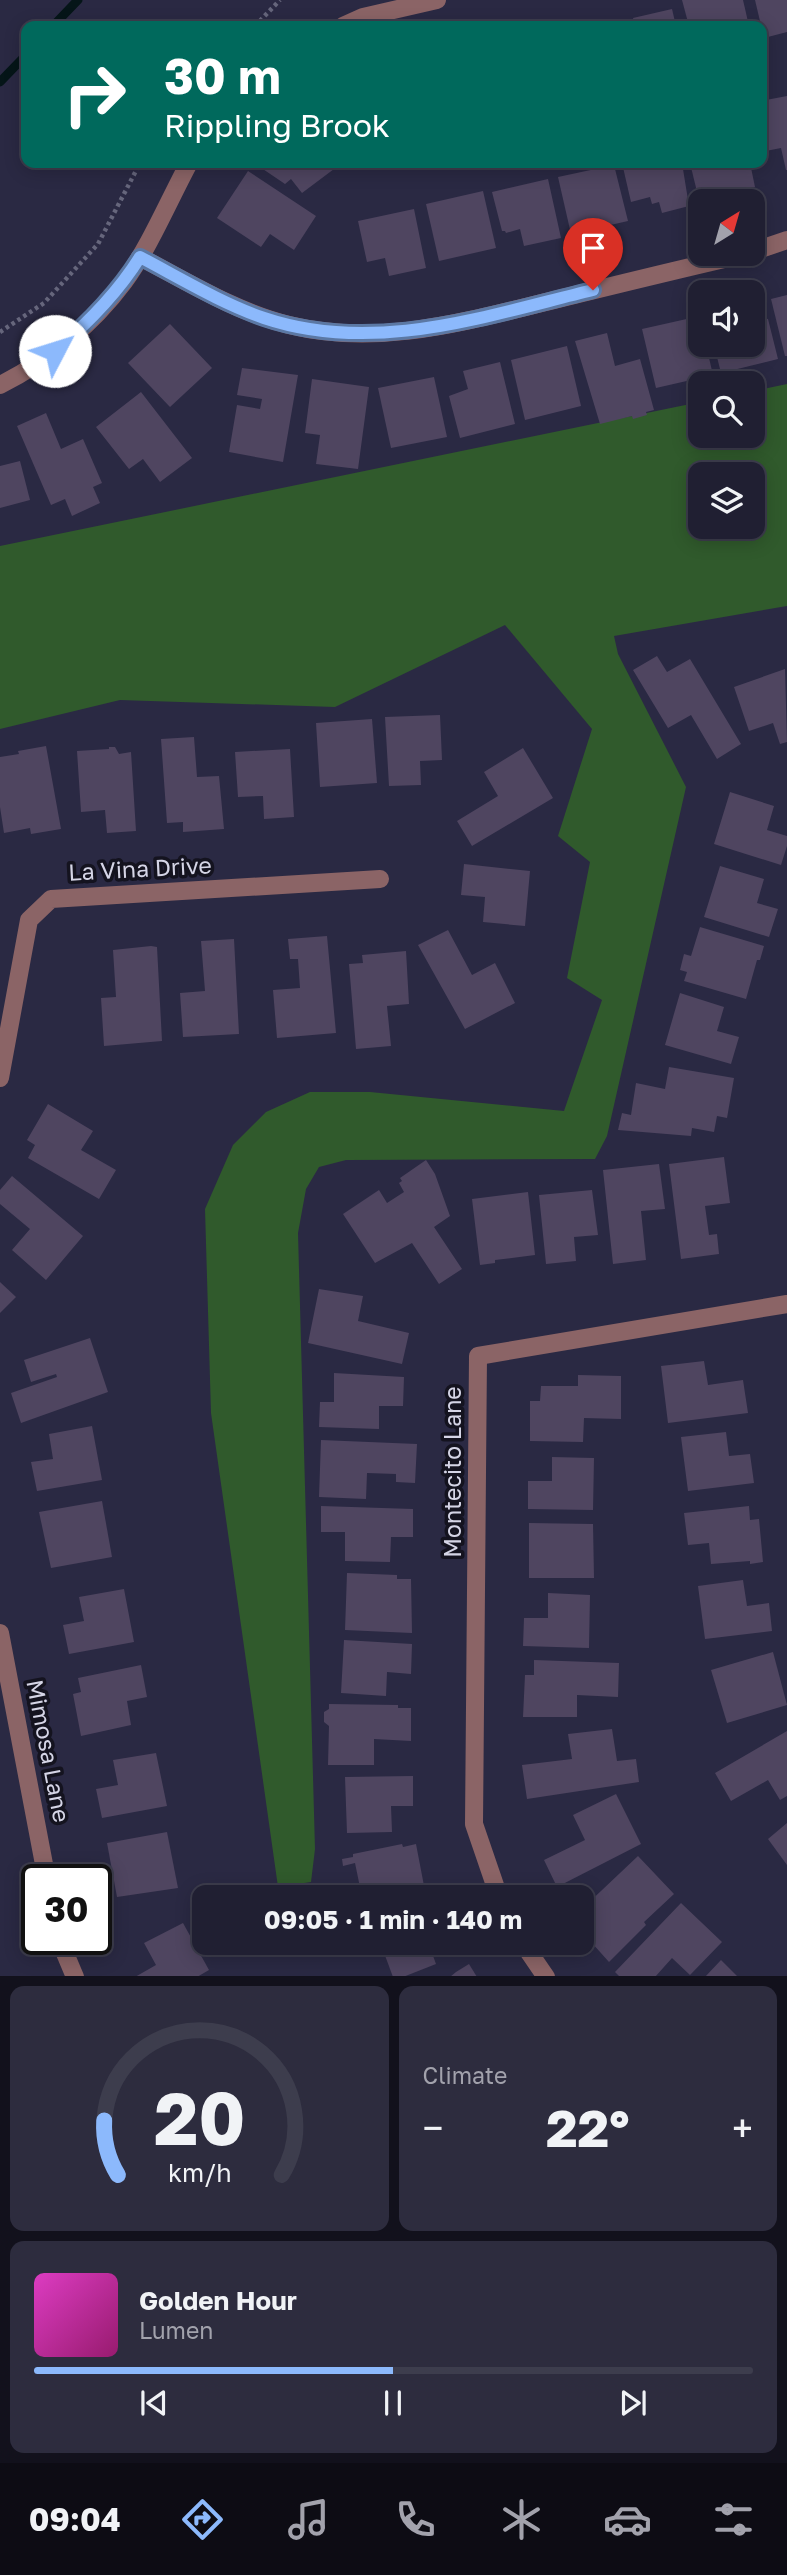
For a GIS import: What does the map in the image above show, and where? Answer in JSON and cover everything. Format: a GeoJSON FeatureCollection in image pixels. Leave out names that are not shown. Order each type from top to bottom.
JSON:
{"type":"FeatureCollection","features":[{"type":"Feature","properties":{"kind":"street"},"geometry":{"type":"LineString","coordinates":[[354,21],[437,0]]}},
{"type":"Feature","properties":{"kind":"street"},"geometry":{"type":"LineString","coordinates":[[0,385],[36,364],[82,329],[124,281],[140,257],[186,168]]}},
{"type":"Feature","properties":{"kind":"street"},"geometry":{"type":"LineString","coordinates":[[765,248],[787,240]]}},
{"type":"Feature","properties":{"kind":"street"},"geometry":{"type":"LineString","coordinates":[[140,257],[240,309],[265,318],[289,326],[365,335],[440,327],[696,266]]}},
{"type":"Feature","properties":{"kind":"street","name":"La Vina Drive"},"geometry":{"type":"LineString","coordinates":[[0,1079],[29,920],[51,899],[380,879]]}},
{"type":"Feature","properties":{"kind":"street","name":"Montecito Lane"},"geometry":{"type":"LineString","coordinates":[[495,1885],[474,1824],[478,1356],[787,1304]]}},
{"type":"Feature","properties":{"kind":"street","name":"Mimosa Lane"},"geometry":{"type":"LineString","coordinates":[[0,1633],[44,1864]]}},
{"type":"Feature","properties":{"kind":"street"},"geometry":{"type":"LineString","coordinates":[[66,1955],[75,1976]]}},
{"type":"Feature","properties":{"kind":"street"},"geometry":{"type":"LineString","coordinates":[[531,1955],[546,1976]]}},
{"type":"Feature","properties":{"kind":"path"},"geometry":{"type":"LineString","coordinates":[[260,21],[280,0]]}},
{"type":"Feature","properties":{"kind":"path"},"geometry":{"type":"LineString","coordinates":[[0,332],[44,303],[98,244],[136,168]]}},
{"type":"Feature","properties":{"kind":"green space"},"geometry":{"type":"Polygon","coordinates":[[[787,384],[787,606],[614,636],[618,654],[686,787],[607,1136],[595,1159],[346,1160],[319,1167],[306,1189],[298,1233],[315,1849],[311,1882],[278,1885],[211,1413],[205,1209],[233,1145],[266,1112],[310,1092],[370,1092],[564,1111],[602,1000],[567,978],[590,862],[558,836],[592,729],[505,625],[335,707],[120,700],[0,729],[0,546],[688,404],[688,448],[765,448],[765,389],[787,384]]]}},
{"type":"Feature","properties":{"kind":"building"},"geometry":{"type":"Polygon","coordinates":[[[682,0],[743,0],[748,21],[688,21],[682,0]]]}},
{"type":"Feature","properties":{"kind":"building"},"geometry":{"type":"Polygon","coordinates":[[[755,0],[787,0],[787,32],[767,37],[767,21],[760,21],[755,0]]]}},
{"type":"Feature","properties":{"kind":"building"},"geometry":{"type":"Polygon","coordinates":[[[672,9],[675,21],[634,21],[633,18],[672,9]]]}},
{"type":"Feature","properties":{"kind":"building"},"geometry":{"type":"Polygon","coordinates":[[[787,96],[787,170],[781,148],[767,151],[767,100],[787,96]]]}},
{"type":"Feature","properties":{"kind":"building"},"geometry":{"type":"Polygon","coordinates":[[[261,168],[335,168],[302,193],[291,179],[285,184],[261,168]]]}},
{"type":"Feature","properties":{"kind":"building"},"geometry":{"type":"Polygon","coordinates":[[[600,168],[615,168],[628,221],[571,234],[558,177],[600,168]]]}},
{"type":"Feature","properties":{"kind":"building"},"geometry":{"type":"Polygon","coordinates":[[[623,168],[683,168],[688,206],[662,213],[659,202],[652,204],[650,197],[631,202],[623,168]]]}},
{"type":"Feature","properties":{"kind":"building"},"geometry":{"type":"Polygon","coordinates":[[[691,168],[751,168],[755,187],[696,189],[691,168]]]}},
{"type":"Feature","properties":{"kind":"building"},"geometry":{"type":"Polygon","coordinates":[[[248,171],[316,216],[294,250],[270,234],[261,247],[217,218],[248,171]]]}},
{"type":"Feature","properties":{"kind":"building"},"geometry":{"type":"Polygon","coordinates":[[[548,179],[561,238],[524,246],[520,229],[506,233],[502,231],[492,192],[548,179]]]}},
{"type":"Feature","properties":{"kind":"building"},"geometry":{"type":"Polygon","coordinates":[[[483,191],[496,248],[439,261],[426,204],[483,191]]]}},
{"type":"Feature","properties":{"kind":"building"},"geometry":{"type":"Polygon","coordinates":[[[414,209],[426,268],[389,276],[385,258],[367,262],[358,221],[414,209]]]}},
{"type":"Feature","properties":{"kind":"building"},"geometry":{"type":"Polygon","coordinates":[[[787,295],[787,356],[785,356],[771,299],[787,295]]]}},
{"type":"Feature","properties":{"kind":"building"},"geometry":{"type":"Polygon","coordinates":[[[765,318],[768,319],[778,359],[720,371],[717,357],[765,357],[765,318]]]}},
{"type":"Feature","properties":{"kind":"building"},"geometry":{"type":"Polygon","coordinates":[[[688,319],[688,357],[709,357],[712,371],[688,371],[688,381],[656,388],[642,329],[688,319]]]}},
{"type":"Feature","properties":{"kind":"building"},"geometry":{"type":"Polygon","coordinates":[[[170,324],[212,368],[170,407],[128,363],[170,324]]]}},
{"type":"Feature","properties":{"kind":"building"},"geometry":{"type":"Polygon","coordinates":[[[607,333],[615,366],[640,359],[654,410],[633,419],[632,416],[600,424],[575,341],[607,333]]]}},
{"type":"Feature","properties":{"kind":"building"},"geometry":{"type":"Polygon","coordinates":[[[567,346],[581,406],[525,420],[511,360],[567,346]]]}},
{"type":"Feature","properties":{"kind":"building"},"geometry":{"type":"Polygon","coordinates":[[[500,362],[515,424],[460,438],[449,396],[468,389],[463,371],[500,362]]]}},
{"type":"Feature","properties":{"kind":"building"},"geometry":{"type":"Polygon","coordinates":[[[242,368],[298,375],[283,462],[229,452],[237,405],[260,409],[262,399],[237,395],[242,368]]]}},
{"type":"Feature","properties":{"kind":"building"},"geometry":{"type":"Polygon","coordinates":[[[434,377],[447,437],[391,448],[378,388],[434,377]]]}},
{"type":"Feature","properties":{"kind":"building"},"geometry":{"type":"Polygon","coordinates":[[[312,379],[369,387],[358,469],[316,464],[320,435],[305,433],[312,379]]]}},
{"type":"Feature","properties":{"kind":"building"},"geometry":{"type":"Polygon","coordinates":[[[141,392],[192,458],[160,482],[143,459],[129,469],[96,427],[141,392]]]}},
{"type":"Feature","properties":{"kind":"building"},"geometry":{"type":"Polygon","coordinates":[[[46,413],[61,449],[83,439],[102,483],[93,487],[100,503],[72,516],[65,499],[51,505],[17,426],[46,413]]]}},
{"type":"Feature","properties":{"kind":"building"},"geometry":{"type":"Polygon","coordinates":[[[20,461],[30,500],[0,508],[0,466],[20,461]]]}},
{"type":"Feature","properties":{"kind":"building"},"geometry":{"type":"Polygon","coordinates":[[[657,656],[667,672],[690,659],[741,744],[717,759],[691,715],[668,728],[633,670],[657,656]]]}},
{"type":"Feature","properties":{"kind":"building"},"geometry":{"type":"Polygon","coordinates":[[[785,669],[787,742],[780,744],[773,723],[749,731],[734,687],[785,669]]]}},
{"type":"Feature","properties":{"kind":"building"},"geometry":{"type":"Polygon","coordinates":[[[440,715],[442,760],[420,761],[421,785],[389,786],[385,717],[440,715]]]}},
{"type":"Feature","properties":{"kind":"building"},"geometry":{"type":"Polygon","coordinates":[[[372,719],[377,783],[320,787],[316,723],[372,719]]]}},
{"type":"Feature","properties":{"kind":"building"},"geometry":{"type":"Polygon","coordinates":[[[194,737],[197,777],[219,776],[224,829],[183,832],[183,822],[167,823],[161,739],[194,737]]]}},
{"type":"Feature","properties":{"kind":"building"},"geometry":{"type":"Polygon","coordinates":[[[46,746],[61,829],[31,834],[30,828],[4,833],[0,807],[0,757],[46,746]]]}},
{"type":"Feature","properties":{"kind":"building"},"geometry":{"type":"Polygon","coordinates":[[[115,747],[119,754],[131,752],[136,831],[107,833],[105,810],[81,812],[77,751],[115,747]]]}},
{"type":"Feature","properties":{"kind":"building"},"geometry":{"type":"Polygon","coordinates":[[[523,748],[553,798],[472,846],[457,821],[498,796],[484,772],[523,748]]]}},
{"type":"Feature","properties":{"kind":"building"},"geometry":{"type":"Polygon","coordinates":[[[290,749],[294,817],[264,819],[263,796],[238,797],[235,752],[290,749]]]}},
{"type":"Feature","properties":{"kind":"building"},"geometry":{"type":"Polygon","coordinates":[[[730,792],[774,806],[767,830],[787,836],[781,865],[714,844],[730,792]]]}},
{"type":"Feature","properties":{"kind":"building"},"geometry":{"type":"Polygon","coordinates":[[[464,864],[530,871],[525,926],[483,922],[485,897],[461,895],[464,864]]]}},
{"type":"Feature","properties":{"kind":"building"},"geometry":{"type":"Polygon","coordinates":[[[720,866],[764,879],[757,903],[778,909],[769,937],[704,917],[720,866]]]}},
{"type":"Feature","properties":{"kind":"building"},"geometry":{"type":"Polygon","coordinates":[[[700,927],[764,946],[760,960],[757,960],[746,999],[684,981],[687,972],[680,970],[684,954],[691,956],[700,927]]]}},
{"type":"Feature","properties":{"kind":"building"},"geometry":{"type":"Polygon","coordinates":[[[448,930],[472,975],[495,963],[515,1003],[465,1029],[418,945],[448,930]]]}},
{"type":"Feature","properties":{"kind":"building"},"geometry":{"type":"Polygon","coordinates":[[[327,936],[336,1033],[277,1038],[273,990],[300,988],[298,959],[290,959],[288,939],[327,936]]]}},
{"type":"Feature","properties":{"kind":"building"},"geometry":{"type":"Polygon","coordinates":[[[234,939],[239,1034],[183,1037],[180,993],[205,991],[201,941],[234,939]]]}},
{"type":"Feature","properties":{"kind":"building"},"geometry":{"type":"Polygon","coordinates":[[[157,947],[162,1041],[104,1046],[101,998],[116,997],[113,950],[157,947]]]}},
{"type":"Feature","properties":{"kind":"building"},"geometry":{"type":"Polygon","coordinates":[[[406,951],[409,1004],[387,1006],[391,1046],[356,1049],[349,964],[363,963],[362,955],[406,951]]]}},
{"type":"Feature","properties":{"kind":"building"},"geometry":{"type":"Polygon","coordinates":[[[680,993],[724,1007],[717,1031],[739,1037],[731,1064],[665,1045],[680,993]]]}},
{"type":"Feature","properties":{"kind":"building"},"geometry":{"type":"Polygon","coordinates":[[[669,1067],[734,1078],[727,1118],[717,1116],[714,1132],[692,1128],[691,1136],[618,1130],[622,1113],[631,1115],[636,1083],[665,1089],[669,1067]]]}},
{"type":"Feature","properties":{"kind":"building"},"geometry":{"type":"Polygon","coordinates":[[[48,1104],[93,1131],[81,1150],[116,1170],[99,1199],[28,1158],[35,1145],[27,1140],[48,1104]]]}},
{"type":"Feature","properties":{"kind":"building"},"geometry":{"type":"Polygon","coordinates":[[[724,1157],[730,1203],[705,1206],[709,1235],[717,1234],[719,1254],[681,1259],[669,1164],[724,1157]]]}},
{"type":"Feature","properties":{"kind":"building"},"geometry":{"type":"Polygon","coordinates":[[[426,1160],[435,1174],[450,1216],[434,1227],[462,1269],[439,1284],[412,1243],[375,1263],[343,1214],[379,1190],[387,1203],[404,1192],[399,1183],[402,1181],[400,1178],[426,1160]]]}},
{"type":"Feature","properties":{"kind":"building"},"geometry":{"type":"Polygon","coordinates":[[[659,1164],[665,1209],[641,1211],[646,1260],[613,1264],[603,1170],[659,1164]]]}},
{"type":"Feature","properties":{"kind":"building"},"geometry":{"type":"Polygon","coordinates":[[[12,1176],[83,1236],[46,1280],[12,1250],[30,1229],[0,1204],[0,1190],[12,1176]]]}},
{"type":"Feature","properties":{"kind":"building"},"geometry":{"type":"Polygon","coordinates":[[[592,1190],[598,1235],[574,1237],[576,1261],[546,1264],[539,1195],[592,1190]]]}},
{"type":"Feature","properties":{"kind":"building"},"geometry":{"type":"Polygon","coordinates":[[[528,1192],[535,1255],[495,1260],[495,1263],[480,1265],[472,1199],[528,1192]]]}},
{"type":"Feature","properties":{"kind":"building"},"geometry":{"type":"Polygon","coordinates":[[[0,1282],[16,1297],[0,1313],[0,1282]]]}},
{"type":"Feature","properties":{"kind":"building"},"geometry":{"type":"Polygon","coordinates":[[[319,1289],[363,1296],[358,1321],[409,1333],[402,1364],[308,1343],[319,1289]]]}},
{"type":"Feature","properties":{"kind":"building"},"geometry":{"type":"Polygon","coordinates":[[[90,1338],[108,1392],[21,1423],[11,1393],[57,1377],[56,1374],[31,1382],[24,1360],[90,1338]]]}},
{"type":"Feature","properties":{"kind":"building"},"geometry":{"type":"Polygon","coordinates":[[[704,1361],[708,1385],[743,1380],[748,1413],[668,1423],[661,1366],[704,1361]]]}},
{"type":"Feature","properties":{"kind":"building"},"geometry":{"type":"Polygon","coordinates":[[[334,1373],[404,1377],[403,1406],[379,1406],[379,1429],[319,1427],[320,1402],[334,1402],[334,1373]]]}},
{"type":"Feature","properties":{"kind":"building"},"geometry":{"type":"Polygon","coordinates":[[[578,1375],[621,1376],[621,1419],[584,1418],[583,1442],[530,1441],[530,1401],[540,1401],[541,1386],[578,1386],[578,1375]]]}},
{"type":"Feature","properties":{"kind":"building"},"geometry":{"type":"Polygon","coordinates":[[[92,1426],[102,1480],[37,1491],[31,1462],[53,1459],[49,1434],[92,1426]]]}},
{"type":"Feature","properties":{"kind":"building"},"geometry":{"type":"Polygon","coordinates":[[[726,1432],[729,1456],[750,1454],[754,1483],[688,1491],[681,1437],[726,1432]]]}},
{"type":"Feature","properties":{"kind":"building"},"geometry":{"type":"Polygon","coordinates":[[[321,1440],[417,1444],[415,1483],[396,1482],[396,1474],[367,1473],[366,1499],[319,1497],[321,1440]]]}},
{"type":"Feature","properties":{"kind":"building"},"geometry":{"type":"Polygon","coordinates":[[[552,1457],[594,1458],[593,1510],[528,1509],[528,1481],[552,1481],[552,1457]]]}},
{"type":"Feature","properties":{"kind":"building"},"geometry":{"type":"Polygon","coordinates":[[[102,1501],[112,1557],[51,1568],[39,1512],[102,1501]]]}},
{"type":"Feature","properties":{"kind":"building"},"geometry":{"type":"Polygon","coordinates":[[[321,1506],[413,1509],[413,1537],[391,1537],[390,1562],[345,1561],[345,1532],[321,1532],[321,1506]]]}},
{"type":"Feature","properties":{"kind":"building"},"geometry":{"type":"Polygon","coordinates":[[[749,1506],[750,1520],[759,1519],[763,1562],[711,1564],[709,1543],[688,1545],[684,1513],[749,1506]]]}},
{"type":"Feature","properties":{"kind":"building"},"geometry":{"type":"Polygon","coordinates":[[[529,1523],[593,1524],[594,1578],[529,1578],[529,1523]]]}},
{"type":"Feature","properties":{"kind":"building"},"geometry":{"type":"Polygon","coordinates":[[[347,1573],[397,1575],[397,1579],[411,1579],[412,1633],[345,1630],[347,1573]]]}},
{"type":"Feature","properties":{"kind":"building"},"geometry":{"type":"Polygon","coordinates":[[[743,1580],[747,1606],[769,1603],[772,1631],[705,1639],[698,1586],[743,1580]]]}},
{"type":"Feature","properties":{"kind":"building"},"geometry":{"type":"Polygon","coordinates":[[[124,1589],[134,1642],[69,1654],[63,1625],[84,1621],[79,1597],[124,1589]]]}},
{"type":"Feature","properties":{"kind":"building"},"geometry":{"type":"Polygon","coordinates":[[[548,1593],[590,1595],[589,1648],[523,1646],[524,1618],[548,1618],[548,1593]]]}},
{"type":"Feature","properties":{"kind":"building"},"geometry":{"type":"Polygon","coordinates":[[[344,1640],[412,1644],[411,1674],[387,1672],[386,1696],[341,1693],[344,1640]]]}},
{"type":"Feature","properties":{"kind":"building"},"geometry":{"type":"Polygon","coordinates":[[[773,1652],[787,1705],[727,1723],[711,1670],[773,1652]]]}},
{"type":"Feature","properties":{"kind":"building"},"geometry":{"type":"Polygon","coordinates":[[[534,1660],[619,1663],[618,1697],[577,1695],[577,1717],[523,1717],[525,1675],[534,1675],[534,1660]]]}},
{"type":"Feature","properties":{"kind":"building"},"geometry":{"type":"Polygon","coordinates":[[[141,1665],[147,1697],[127,1701],[131,1725],[81,1736],[73,1694],[81,1692],[78,1678],[141,1665]]]}},
{"type":"Feature","properties":{"kind":"building"},"geometry":{"type":"Polygon","coordinates":[[[329,1704],[398,1705],[398,1708],[411,1708],[411,1741],[374,1739],[374,1765],[328,1765],[329,1726],[324,1722],[324,1712],[329,1709],[329,1704]]]}},
{"type":"Feature","properties":{"kind":"building"},"geometry":{"type":"Polygon","coordinates":[[[612,1729],[617,1761],[636,1759],[639,1782],[527,1799],[522,1765],[572,1759],[568,1734],[612,1729]]]}},
{"type":"Feature","properties":{"kind":"building"},"geometry":{"type":"Polygon","coordinates":[[[787,1731],[787,1796],[780,1800],[768,1780],[731,1801],[715,1773],[787,1731]]]}},
{"type":"Feature","properties":{"kind":"building"},"geometry":{"type":"Polygon","coordinates":[[[156,1753],[167,1806],[102,1818],[96,1789],[118,1785],[113,1760],[156,1753]]]}},
{"type":"Feature","properties":{"kind":"building"},"geometry":{"type":"Polygon","coordinates":[[[413,1776],[413,1806],[391,1806],[392,1832],[347,1833],[345,1777],[413,1776]]]}},
{"type":"Feature","properties":{"kind":"building"},"geometry":{"type":"Polygon","coordinates":[[[616,1794],[641,1844],[561,1885],[556,1885],[544,1860],[585,1840],[573,1815],[616,1794]]]}},
{"type":"Feature","properties":{"kind":"building"},"geometry":{"type":"Polygon","coordinates":[[[787,1823],[787,1865],[768,1839],[787,1823]]]}},
{"type":"Feature","properties":{"kind":"building"},"geometry":{"type":"Polygon","coordinates":[[[167,1832],[178,1888],[117,1897],[107,1843],[167,1832]]]}},
{"type":"Feature","properties":{"kind":"building"},"geometry":{"type":"Polygon","coordinates":[[[402,1844],[403,1847],[416,1844],[424,1885],[360,1885],[355,1863],[343,1866],[342,1859],[353,1857],[353,1854],[402,1844]]]}},
{"type":"Feature","properties":{"kind":"building"},"geometry":{"type":"Polygon","coordinates":[[[638,1856],[674,1894],[644,1922],[646,1925],[609,1962],[594,1945],[594,1898],[638,1856]]]}},
{"type":"Feature","properties":{"kind":"building"},"geometry":{"type":"Polygon","coordinates":[[[681,1903],[722,1942],[690,1975],[672,1958],[656,1976],[619,1976],[615,1972],[681,1903]]]}},
{"type":"Feature","properties":{"kind":"building"},"geometry":{"type":"Polygon","coordinates":[[[183,1923],[192,1939],[192,1955],[201,1955],[209,1970],[199,1976],[137,1976],[156,1965],[144,1943],[183,1923]]]}},
{"type":"Feature","properties":{"kind":"building"},"geometry":{"type":"Polygon","coordinates":[[[385,1955],[433,1955],[436,1964],[406,1976],[393,1976],[385,1955]]]}},
{"type":"Feature","properties":{"kind":"building"},"geometry":{"type":"Polygon","coordinates":[[[721,1960],[737,1976],[706,1976],[721,1960]]]}},
{"type":"Feature","properties":{"kind":"building"},"geometry":{"type":"Polygon","coordinates":[[[469,1964],[476,1976],[451,1976],[469,1964]]]}},
{"type":"Feature","properties":{"kind":"waterway"},"geometry":{"type":"LineString","coordinates":[[58,21],[78,0]]}},
{"type":"Feature","properties":{"kind":"waterway"},"geometry":{"type":"LineString","coordinates":[[0,82],[21,60]]}},
{"type":"Feature","properties":{"kind":"route"},"geometry":{"type":"LineString","coordinates":[[55,351],[82,329],[105,304],[140,257],[240,309],[265,318],[289,326],[365,335],[440,327],[593,290]]}}]}
